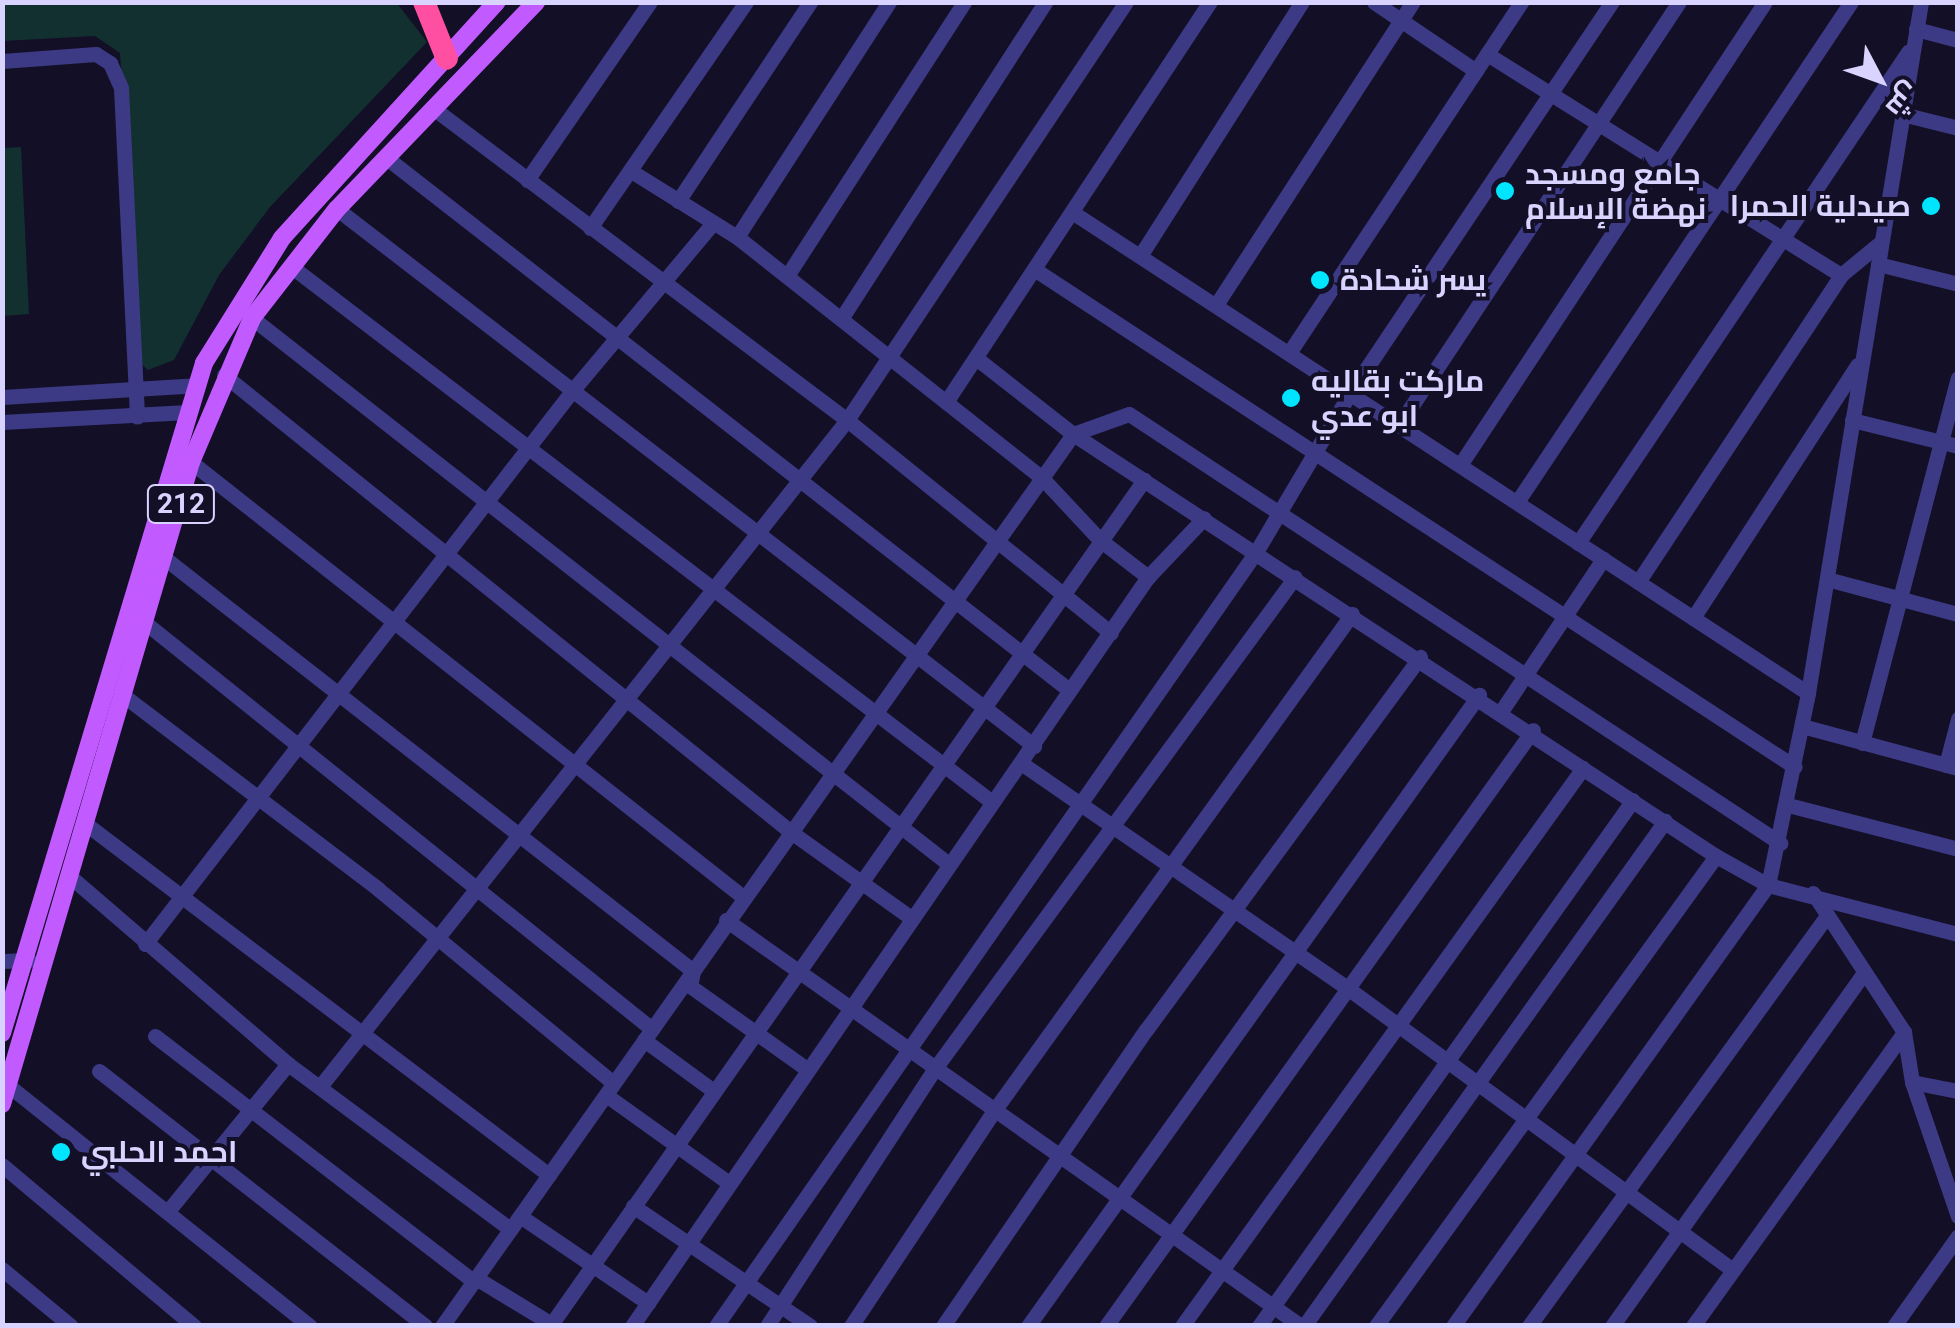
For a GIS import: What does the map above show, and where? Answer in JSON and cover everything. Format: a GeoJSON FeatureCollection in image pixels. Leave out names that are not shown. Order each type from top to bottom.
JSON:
{"type":"FeatureCollection","features":[{"type":"Feature","properties":{"kind":"highway"},"geometry":{"type":"LineString","coordinates":[[424,2],[447,59]]}},
{"type":"Feature","properties":{"kind":"main road","name":"212"},"geometry":{"type":"LineString","coordinates":[[2,1033],[29,960],[196,385],[238,300],[282,238],[496,2]]}},
{"type":"Feature","properties":{"kind":"main road","name":"212"},"geometry":{"type":"LineString","coordinates":[[6,1095],[128,699],[191,462],[224,376],[252,318],[338,208],[437,112],[536,2]]}},
{"type":"Feature","properties":{"kind":"street"},"geometry":{"type":"LineString","coordinates":[[527,180],[650,2]]}},
{"type":"Feature","properties":{"kind":"street"},"geometry":{"type":"LineString","coordinates":[[590,228],[746,2]]}},
{"type":"Feature","properties":{"kind":"street"},"geometry":{"type":"LineString","coordinates":[[678,201],[810,2]]}},
{"type":"Feature","properties":{"kind":"street"},"geometry":{"type":"LineString","coordinates":[[738,237],[889,2]]}},
{"type":"Feature","properties":{"kind":"street"},"geometry":{"type":"LineString","coordinates":[[787,276],[964,2]]}},
{"type":"Feature","properties":{"kind":"street"},"geometry":{"type":"LineString","coordinates":[[841,320],[1046,2]]}},
{"type":"Feature","properties":{"kind":"street"},"geometry":{"type":"LineString","coordinates":[[322,1084],[804,478],[892,359],[1126,2]]}},
{"type":"Feature","properties":{"kind":"street"},"geometry":{"type":"LineString","coordinates":[[946,402],[1210,2]]}},
{"type":"Feature","properties":{"kind":"street"},"geometry":{"type":"LineString","coordinates":[[1140,256],[1302,2]]}},
{"type":"Feature","properties":{"kind":"street"},"geometry":{"type":"LineString","coordinates":[[1374,2],[1476,70]]}},
{"type":"Feature","properties":{"kind":"street"},"geometry":{"type":"LineString","coordinates":[[1216,305],[1413,2]]}},
{"type":"Feature","properties":{"kind":"street"},"geometry":{"type":"LineString","coordinates":[[1289,354],[1521,2]]}},
{"type":"Feature","properties":{"kind":"street"},"geometry":{"type":"LineString","coordinates":[[716,1326],[1256,552],[1350,393],[1612,2]]}},
{"type":"Feature","properties":{"kind":"street"},"geometry":{"type":"LineString","coordinates":[[1398,425],[1679,2]]}},
{"type":"Feature","properties":{"kind":"street"},"geometry":{"type":"LineString","coordinates":[[1460,465],[1662,164],[1765,2]]}},
{"type":"Feature","properties":{"kind":"street"},"geometry":{"type":"LineString","coordinates":[[1517,502],[1851,2]]}},
{"type":"Feature","properties":{"kind":"street"},"geometry":{"type":"LineString","coordinates":[[1454,1326],[1768,885],[1788,805],[1808,693],[1910,48],[1921,2]]}},
{"type":"Feature","properties":{"kind":"street"},"geometry":{"type":"LineString","coordinates":[[1916,29],[1958,40]]}},
{"type":"Feature","properties":{"kind":"street"},"geometry":{"type":"LineString","coordinates":[[1578,543],[1910,48]]}},
{"type":"Feature","properties":{"kind":"street"},"geometry":{"type":"LineString","coordinates":[[2,61],[96,54],[110,63],[122,88],[136,416]]}},
{"type":"Feature","properties":{"kind":"street"},"geometry":{"type":"LineString","coordinates":[[1487,54],[1840,275]]}},
{"type":"Feature","properties":{"kind":"street"},"geometry":{"type":"LineString","coordinates":[[437,112],[847,420],[996,544],[1112,633]]}},
{"type":"Feature","properties":{"kind":"street"},"geometry":{"type":"LineString","coordinates":[[1902,114],[1958,128]]}},
{"type":"Feature","properties":{"kind":"street"},"geometry":{"type":"LineString","coordinates":[[388,159],[804,478],[1069,690]]}},
{"type":"Feature","properties":{"kind":"street"},"geometry":{"type":"LineString","coordinates":[[630,171],[738,237],[1042,478],[1100,540],[1148,577]]}},
{"type":"Feature","properties":{"kind":"street"},"geometry":{"type":"LineString","coordinates":[[338,208],[916,654],[981,710],[1034,746]]}},
{"type":"Feature","properties":{"kind":"street"},"geometry":{"type":"LineString","coordinates":[[1072,212],[1808,693]]}},
{"type":"Feature","properties":{"kind":"street"},"geometry":{"type":"LineString","coordinates":[[146,944],[258,795],[301,748],[396,618],[452,555],[572,391],[713,223]]}},
{"type":"Feature","properties":{"kind":"street"},"geometry":{"type":"LineString","coordinates":[[1638,582],[1840,275],[1881,242]]}},
{"type":"Feature","properties":{"kind":"street"},"geometry":{"type":"LineString","coordinates":[[1878,264],[1958,284]]}},
{"type":"Feature","properties":{"kind":"street"},"geometry":{"type":"LineString","coordinates":[[292,268],[877,714],[938,766],[992,802]]}},
{"type":"Feature","properties":{"kind":"street"},"geometry":{"type":"LineString","coordinates":[[1034,269],[1795,767]]}},
{"type":"Feature","properties":{"kind":"street"},"geometry":{"type":"LineString","coordinates":[[252,318],[486,506],[946,862]]}},
{"type":"Feature","properties":{"kind":"street"},"geometry":{"type":"LineString","coordinates":[[976,358],[1073,434],[1534,730],[1583,768],[1716,856],[1768,885],[1814,893],[1958,934]]}},
{"type":"Feature","properties":{"kind":"street"},"geometry":{"type":"LineString","coordinates":[[1693,618],[1862,358]]}},
{"type":"Feature","properties":{"kind":"street"},"geometry":{"type":"LineString","coordinates":[[224,376],[452,555],[790,832],[911,918]]}},
{"type":"Feature","properties":{"kind":"street"},"geometry":{"type":"LineString","coordinates":[[1862,742],[1958,378]]}},
{"type":"Feature","properties":{"kind":"street"},"geometry":{"type":"LineString","coordinates":[[2,397],[196,385]]}},
{"type":"Feature","properties":{"kind":"street"},"geometry":{"type":"LineString","coordinates":[[2,422],[188,412]]}},
{"type":"Feature","properties":{"kind":"street"},"geometry":{"type":"LineString","coordinates":[[442,1326],[742,896],[836,775],[916,654],[1073,434],[1129,414],[1780,843]]}},
{"type":"Feature","properties":{"kind":"street"},"geometry":{"type":"LineString","coordinates":[[1852,420],[1958,446]]}},
{"type":"Feature","properties":{"kind":"street"},"geometry":{"type":"LineString","coordinates":[[191,462],[396,618],[742,896]]}},
{"type":"Feature","properties":{"kind":"street"},"geometry":{"type":"LineString","coordinates":[[155,1036],[249,1112],[475,1280],[552,1325],[672,1144],[799,970],[1060,592],[1144,480]]}},
{"type":"Feature","properties":{"kind":"street"},"geometry":{"type":"LineString","coordinates":[[632,1326],[726,1181],[946,862],[1034,746],[1148,577],[1204,518]]}},
{"type":"Feature","properties":{"kind":"street"},"geometry":{"type":"LineString","coordinates":[[1502,710],[1603,559]]}},
{"type":"Feature","properties":{"kind":"street"},"geometry":{"type":"LineString","coordinates":[[168,560],[343,692],[693,971]]}},
{"type":"Feature","properties":{"kind":"street"},"geometry":{"type":"LineString","coordinates":[[768,1326],[936,1068],[1111,822],[1295,577]]}},
{"type":"Feature","properties":{"kind":"street"},"geometry":{"type":"LineString","coordinates":[[1827,579],[1958,614]]}},
{"type":"Feature","properties":{"kind":"street"},"geometry":{"type":"LineString","coordinates":[[851,1326],[996,1108],[1352,614]]}},
{"type":"Feature","properties":{"kind":"street"},"geometry":{"type":"LineString","coordinates":[[148,625],[476,890],[711,1089]]}},
{"type":"Feature","properties":{"kind":"street"},"geometry":{"type":"LineString","coordinates":[[944,1326],[1234,910],[1420,657]]}},
{"type":"Feature","properties":{"kind":"street"},"geometry":{"type":"LineString","coordinates":[[1028,1326],[1479,695]]}},
{"type":"Feature","properties":{"kind":"street"},"geometry":{"type":"LineString","coordinates":[[128,699],[258,795],[440,940],[672,1144],[726,1181]]}},
{"type":"Feature","properties":{"kind":"street"},"geometry":{"type":"LineString","coordinates":[[1802,726],[1952,767],[1958,718]]}},
{"type":"Feature","properties":{"kind":"street"},"geometry":{"type":"LineString","coordinates":[[1106,1326],[1534,730]]}},
{"type":"Feature","properties":{"kind":"street"},"geometry":{"type":"LineString","coordinates":[[1021,764],[1111,822],[1170,870],[1346,987],[1477,1085],[1683,1228],[1732,1270]]}},
{"type":"Feature","properties":{"kind":"street"},"geometry":{"type":"LineString","coordinates":[[1182,1326],[1393,1023],[1583,768]]}},
{"type":"Feature","properties":{"kind":"street"},"geometry":{"type":"LineString","coordinates":[[1259,1326],[1634,800]]}},
{"type":"Feature","properties":{"kind":"street"},"geometry":{"type":"LineString","coordinates":[[1788,805],[1958,849]]}},
{"type":"Feature","properties":{"kind":"street"},"geometry":{"type":"LineString","coordinates":[[726,920],[1302,1326],[1665,821]]}},
{"type":"Feature","properties":{"kind":"street"},"geometry":{"type":"LineString","coordinates":[[90,827],[359,1038],[549,1175]]}},
{"type":"Feature","properties":{"kind":"street"},"geometry":{"type":"LineString","coordinates":[[1376,1326],[1716,856]]}},
{"type":"Feature","properties":{"kind":"street"},"geometry":{"type":"LineString","coordinates":[[73,879],[288,1064],[322,1084],[515,1222],[648,1303]]}},
{"type":"Feature","properties":{"kind":"street"},"geometry":{"type":"LineString","coordinates":[[1814,893],[1862,976],[1904,1032],[1912,1082],[1958,1216]]}},
{"type":"Feature","properties":{"kind":"street"},"geometry":{"type":"LineString","coordinates":[[1529,1326],[1826,917]]}},
{"type":"Feature","properties":{"kind":"street"},"geometry":{"type":"LineString","coordinates":[[2,962],[29,960]]}},
{"type":"Feature","properties":{"kind":"street"},"geometry":{"type":"LineString","coordinates":[[693,971],[690,986],[804,1067]]}},
{"type":"Feature","properties":{"kind":"street"},"geometry":{"type":"LineString","coordinates":[[1612,1326],[1862,976]]}},
{"type":"Feature","properties":{"kind":"street"},"geometry":{"type":"LineString","coordinates":[[1693,1326],[1904,1032]]}},
{"type":"Feature","properties":{"kind":"street"},"geometry":{"type":"LineString","coordinates":[[168,1211],[288,1064]]}},
{"type":"Feature","properties":{"kind":"street"},"geometry":{"type":"LineString","coordinates":[[99,1071],[424,1326]]}},
{"type":"Feature","properties":{"kind":"street"},"geometry":{"type":"LineString","coordinates":[[1912,1082],[1958,1091]]}},
{"type":"Feature","properties":{"kind":"street"},"geometry":{"type":"LineString","coordinates":[[6,1095],[168,1211],[310,1326]]}},
{"type":"Feature","properties":{"kind":"street"},"geometry":{"type":"LineString","coordinates":[[2,1164],[194,1326]]}},
{"type":"Feature","properties":{"kind":"street"},"geometry":{"type":"LineString","coordinates":[[633,1206],[810,1326]]}},
{"type":"Feature","properties":{"kind":"street"},"geometry":{"type":"LineString","coordinates":[[1894,1326],[1958,1236]]}},
{"type":"Feature","properties":{"kind":"street"},"geometry":{"type":"LineString","coordinates":[[2,1269],[72,1326]]}},
{"type":"Feature","properties":{"kind":"green space"},"geometry":{"type":"Polygon","coordinates":[[[396,2],[427,42],[270,207],[219,275],[174,360],[148,370],[138,361],[120,53],[95,36],[3,41],[3,3],[396,2]]]}},
{"type":"Feature","properties":{"kind":"green space"},"geometry":{"type":"Polygon","coordinates":[[[21,147],[29,314],[3,316],[3,148],[21,147]]]}},
{"type":"Feature","properties":{"kind":"place","name":"جامع ومسجد نهضة الإسلام"},"geometry":{"type":"Point","coordinates":[1505,191]}},
{"type":"Feature","properties":{"kind":"place","name":"صيدلية الحمرا"},"geometry":{"type":"Point","coordinates":[1931,206]}},
{"type":"Feature","properties":{"kind":"place","name":"يسر شحادة"},"geometry":{"type":"Point","coordinates":[1320,280]}},
{"type":"Feature","properties":{"kind":"place","name":"ماركت بقاليه ابو عدي"},"geometry":{"type":"Point","coordinates":[1291,398]}},
{"type":"Feature","properties":{"kind":"place","name":"احمد الحلبي"},"geometry":{"type":"Point","coordinates":[61,1152]}}]}
